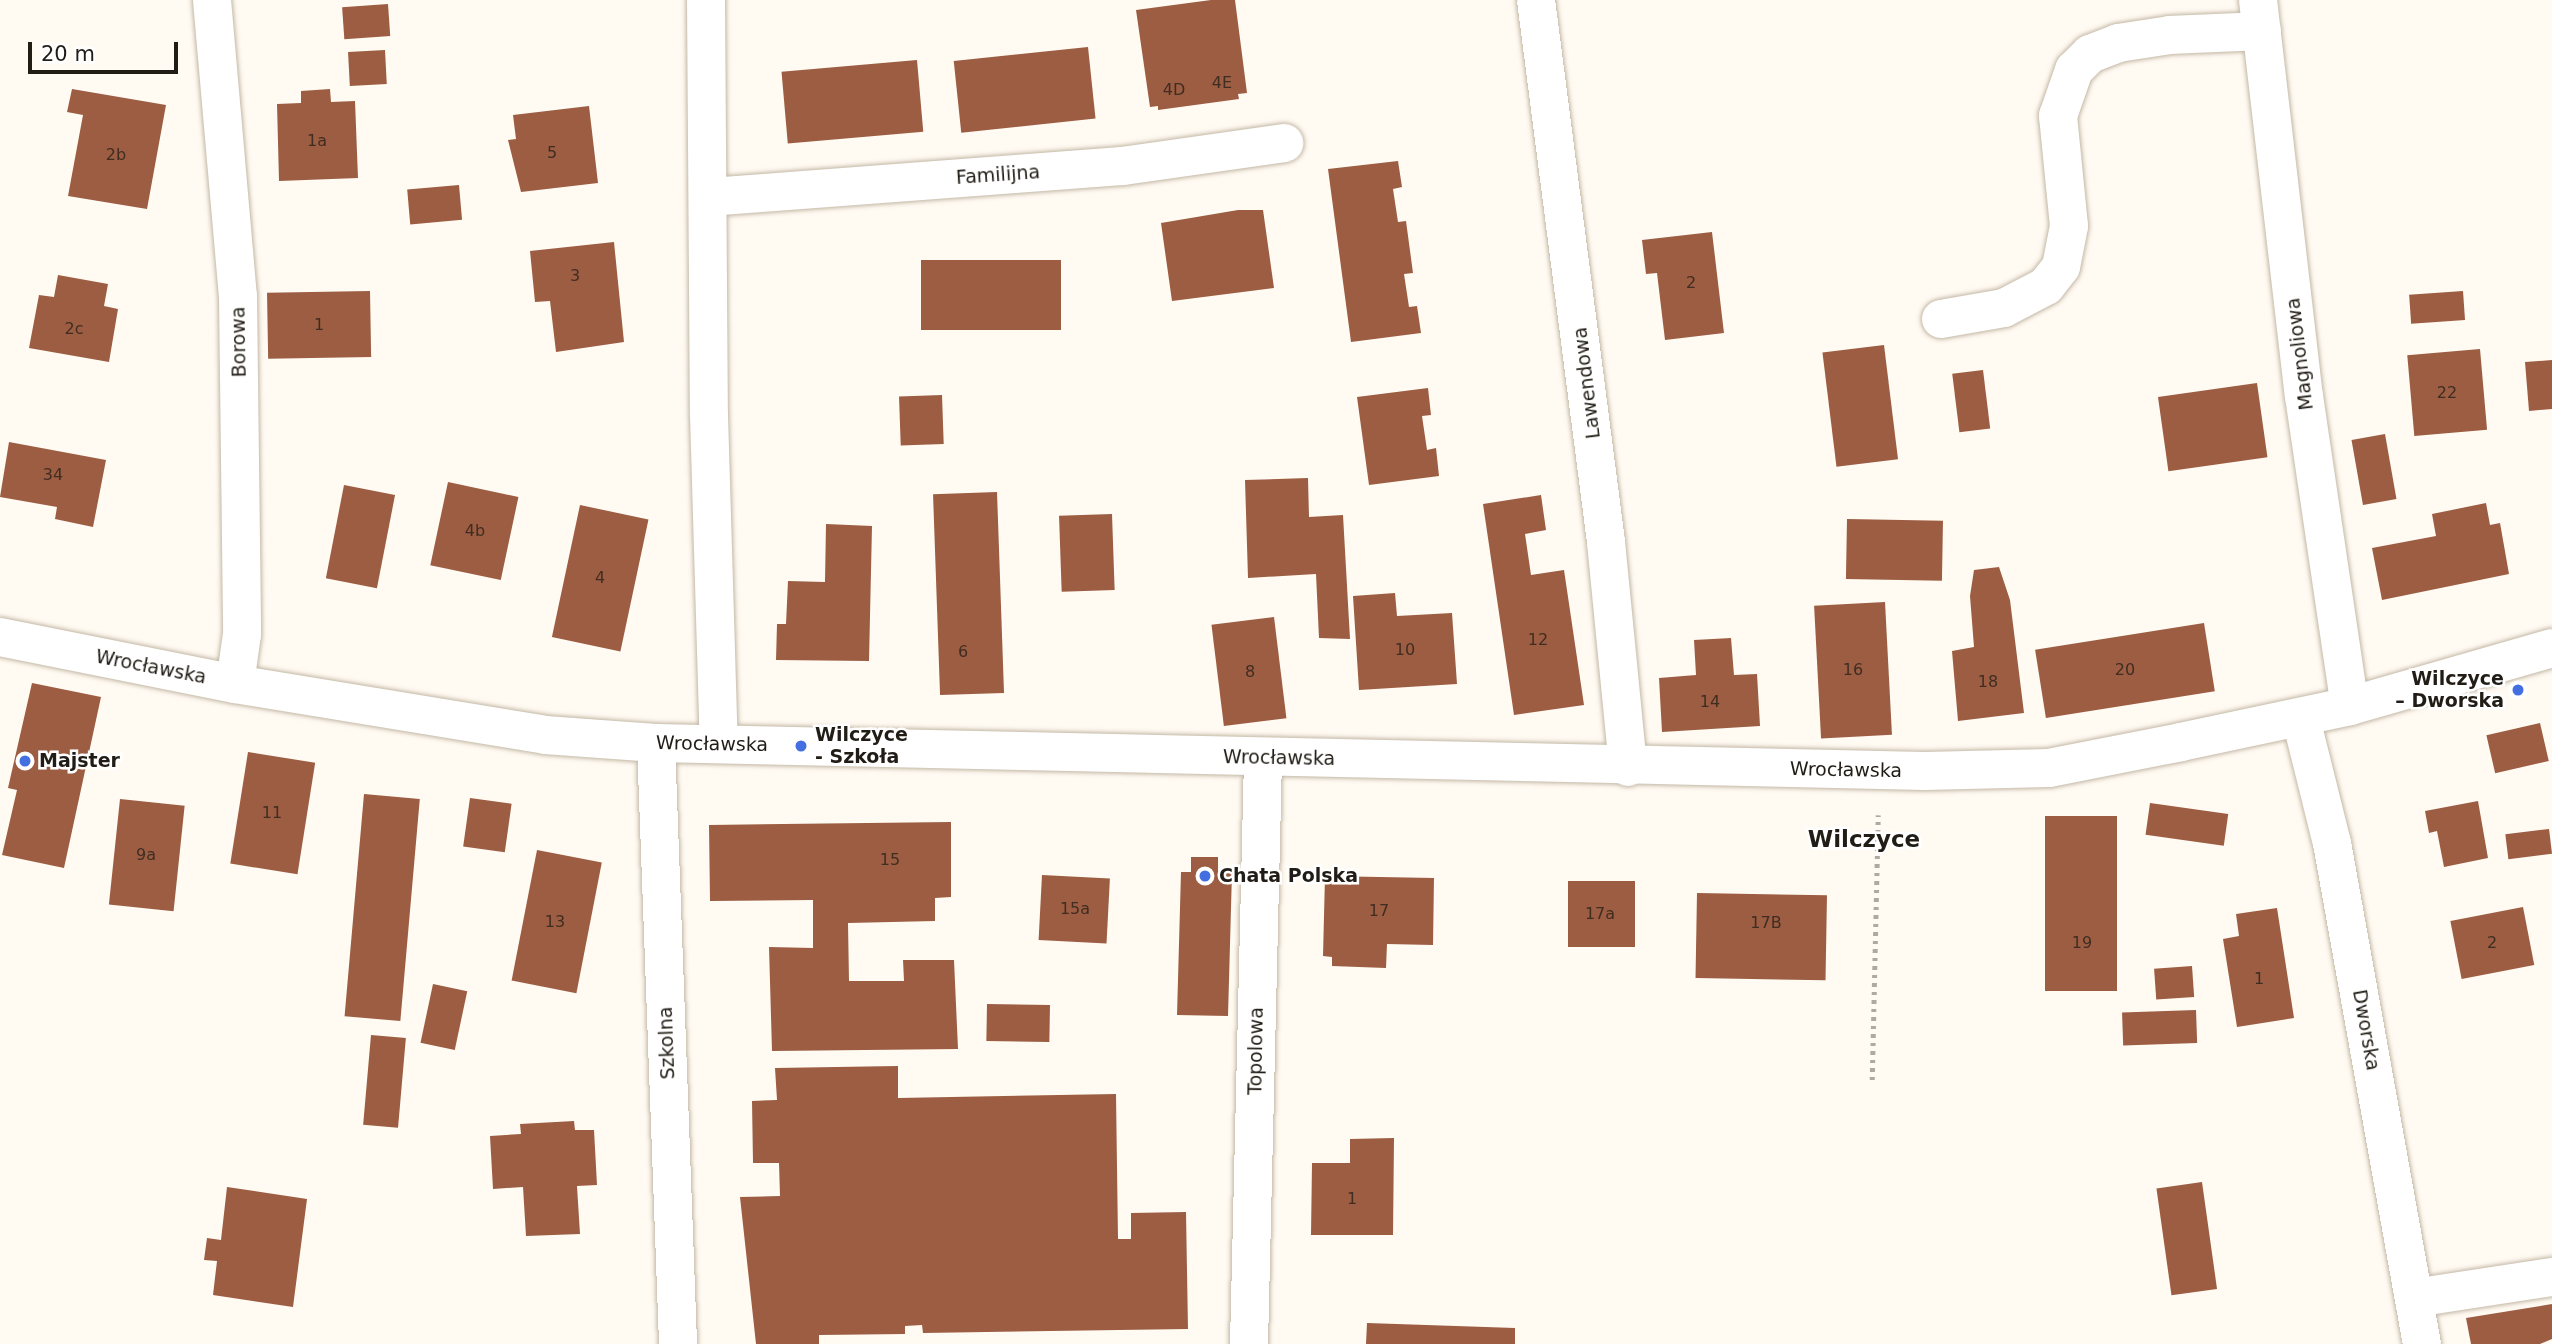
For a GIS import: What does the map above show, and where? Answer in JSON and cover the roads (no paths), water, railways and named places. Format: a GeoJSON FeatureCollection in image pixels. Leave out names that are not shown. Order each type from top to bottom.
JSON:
{"type":"FeatureCollection","features":[{"type":"Feature","properties":{"kind":"street","name":"Borowa"},"geometry":{"type":"LineString","coordinates":[[212,0],[238,296],[242,634],[235,684]]}},
{"type":"Feature","properties":{"kind":"street"},"geometry":{"type":"LineString","coordinates":[[706,0],[710,197],[709,415],[719,744]]}},
{"type":"Feature","properties":{"kind":"street","name":"Lawendowa"},"geometry":{"type":"LineString","coordinates":[[1535,0],[1603,515],[1628,767]]}},
{"type":"Feature","properties":{"kind":"street"},"geometry":{"type":"LineString","coordinates":[[1941,319],[2004,308],[2046,286],[2061,267],[2069,226],[2058,116],[2074,70],[2090,54],[2118,43],[2170,35],[2260,15]]}},
{"type":"Feature","properties":{"kind":"street","name":"Magnoliowa"},"geometry":{"type":"LineString","coordinates":[[2260,15],[2304,396],[2350,706]]}},
{"type":"Feature","properties":{"kind":"street","name":"Familijna"},"geometry":{"type":"LineString","coordinates":[[710,197],[1123,166],[1284,144]]}},
{"type":"Feature","properties":{"kind":"street","name":"Wrocławska"},"geometry":{"type":"LineString","coordinates":[[0,638],[235,684],[545,735],[656,743],[1878,771],[2049,768],[2301,719],[2552,648]]}},
{"type":"Feature","properties":{"kind":"street","name":"Dworska"},"geometry":{"type":"LineString","coordinates":[[2301,719],[2332,843],[2422,1344]]}},
{"type":"Feature","properties":{"kind":"street","name":"Szkolna"},"geometry":{"type":"LineString","coordinates":[[656,743],[678,1344]]}},
{"type":"Feature","properties":{"kind":"street","name":"Topolowa"},"geometry":{"type":"LineString","coordinates":[[1249,1344],[1263,758]]}},
{"type":"Feature","properties":{"kind":"street"},"geometry":{"type":"LineString","coordinates":[[2414,1298],[2552,1277]]}},
{"type":"Feature","properties":{"kind":"place","name":"Wilczyce – Dworska"},"geometry":{"type":"Point","coordinates":[2518,690]}},
{"type":"Feature","properties":{"kind":"place","name":"Wilczyce - Szkoła"},"geometry":{"type":"Point","coordinates":[801,746]}},
{"type":"Feature","properties":{"kind":"place","name":"Majster"},"geometry":{"type":"Point","coordinates":[25,761]}},
{"type":"Feature","properties":{"kind":"place","name":"Chata Polska"},"geometry":{"type":"Point","coordinates":[1205,876]}},
{"type":"Feature","properties":{"kind":"district","name":"Wilczyce"},"geometry":{"type":"Point","coordinates":[1864,839]}}]}
